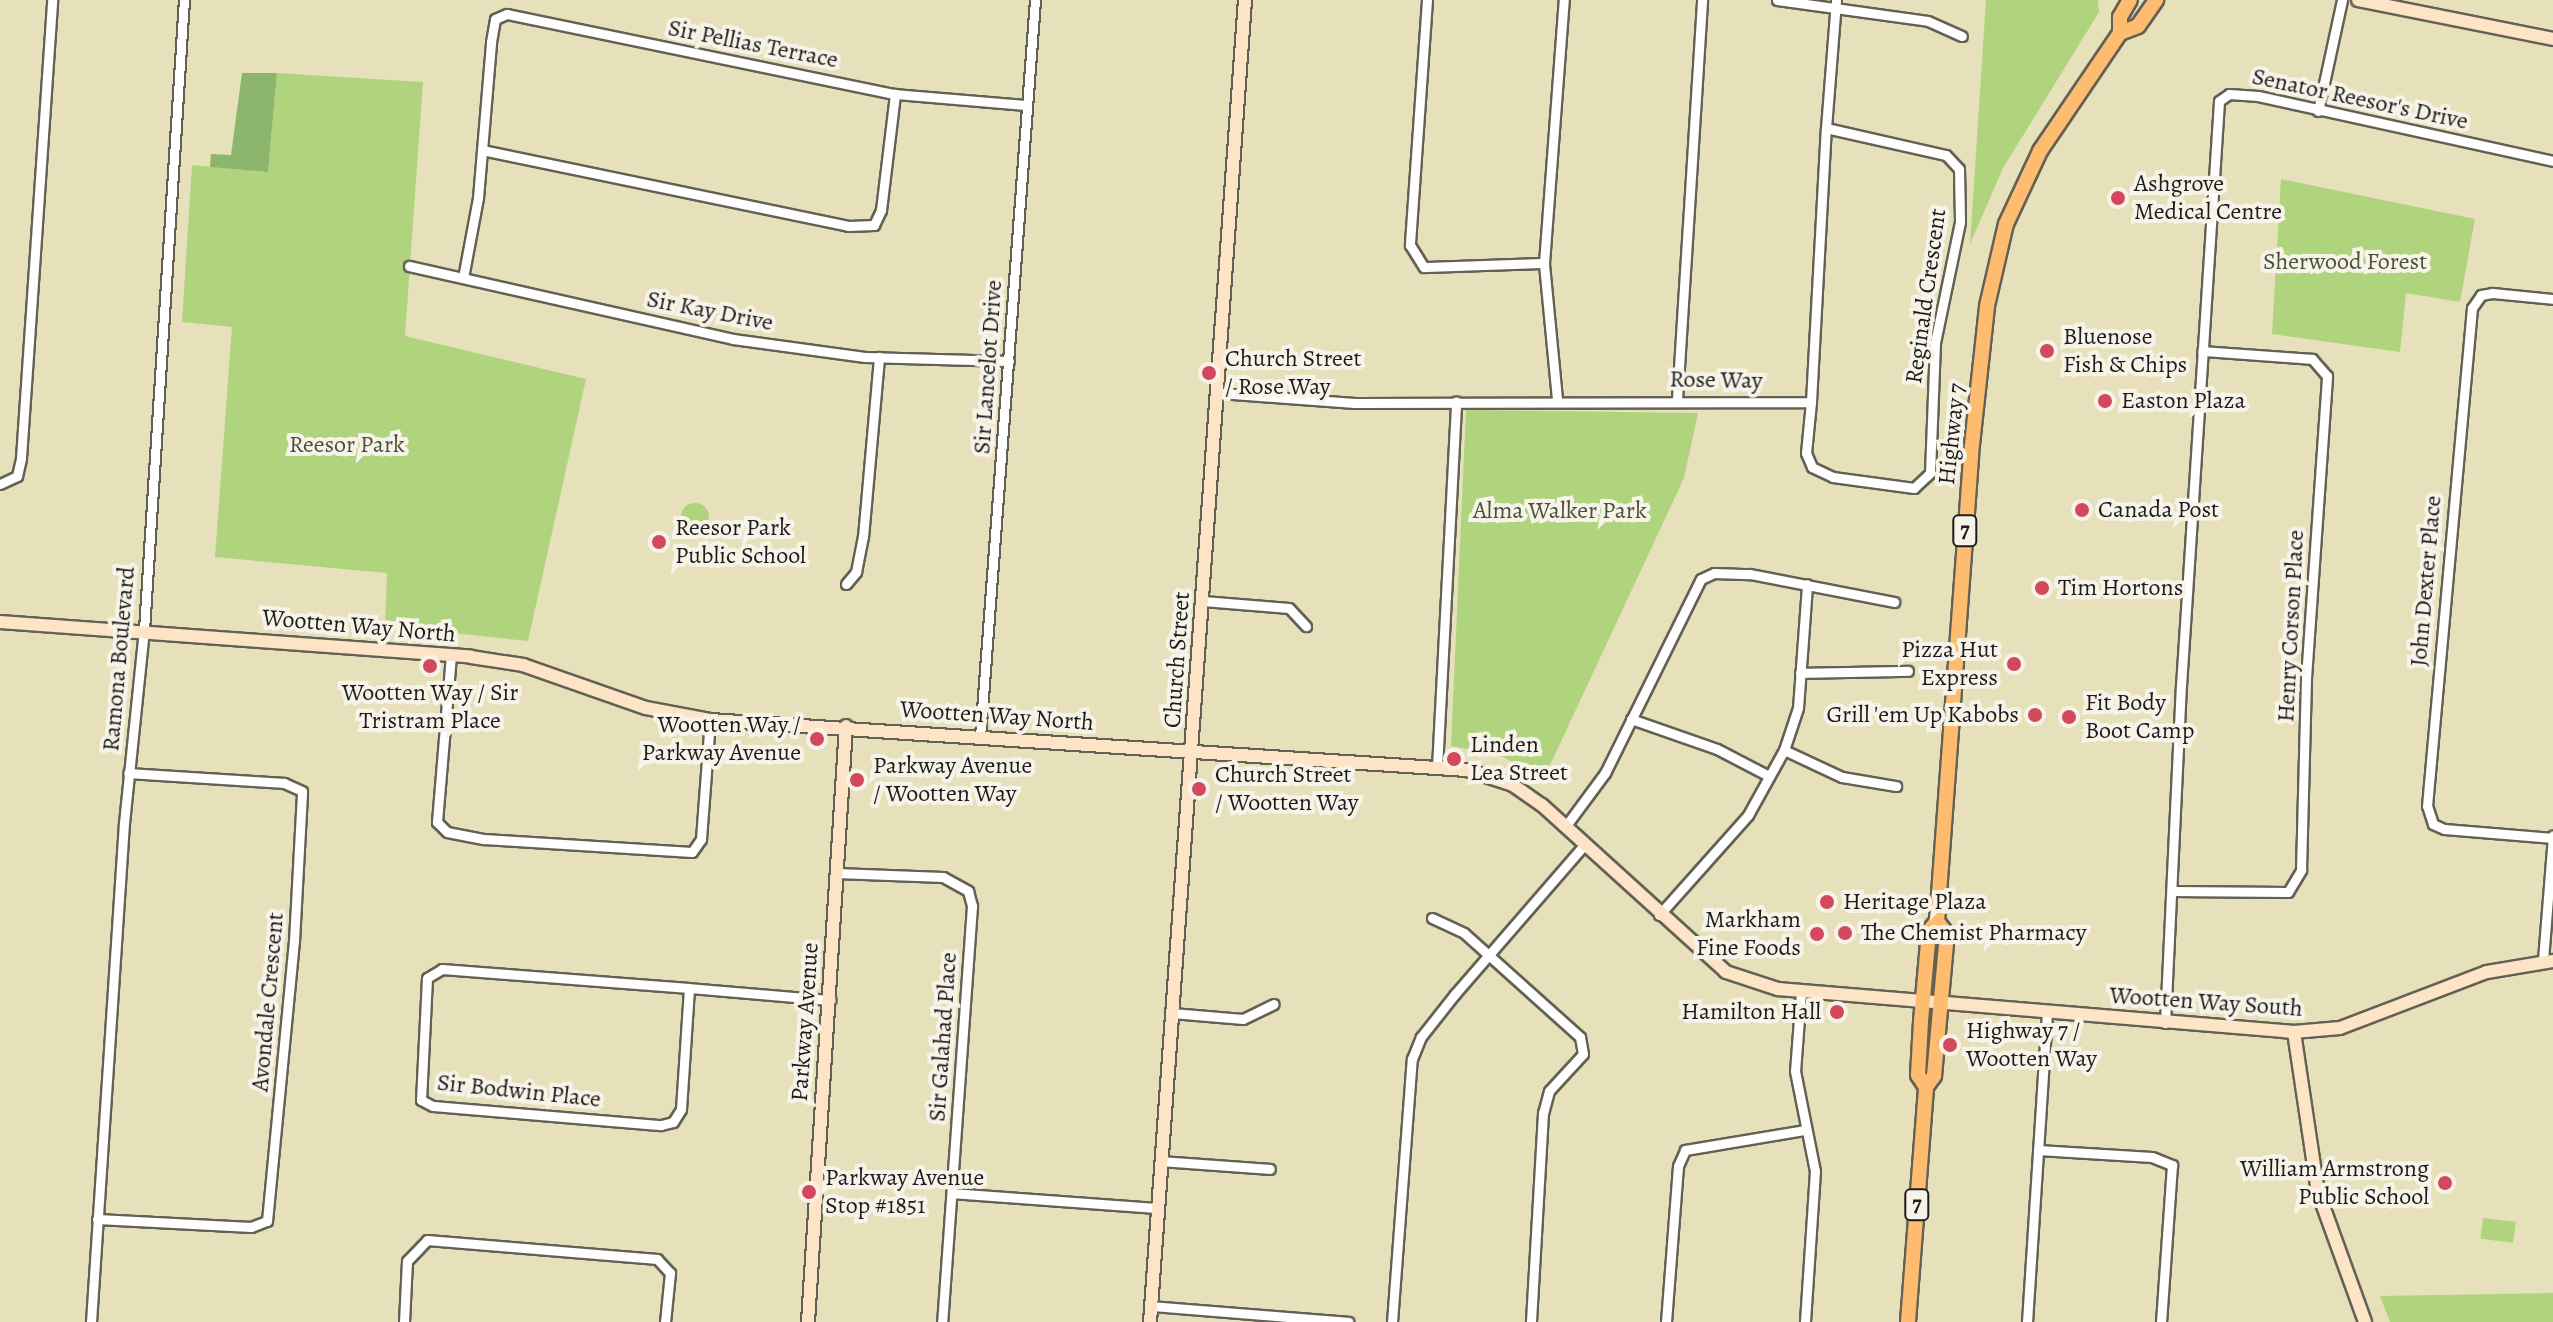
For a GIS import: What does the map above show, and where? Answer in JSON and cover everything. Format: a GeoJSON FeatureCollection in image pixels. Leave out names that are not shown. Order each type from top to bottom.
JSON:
{"type":"FeatureCollection","features":[{"type":"Feature","properties":{"kind":"main road","name":"Highway 7"},"geometry":{"type":"LineString","coordinates":[[1926,1087],[1918,1075],[1929,931],[1937,921],[1971,454],[1987,306],[2006,224],[2040,151],[2120,33],[2120,17],[2130,0]]}},
{"type":"Feature","properties":{"kind":"main road","name":"Highway 7"},"geometry":{"type":"LineString","coordinates":[[2120,33],[2138,26],[2156,0]]}},
{"type":"Feature","properties":{"kind":"main road","name":"Highway 7"},"geometry":{"type":"LineString","coordinates":[[1908,1322],[1926,1087],[1934,1076],[1947,934],[1937,921]]}},
{"type":"Feature","properties":{"kind":"street"},"geometry":{"type":"LineString","coordinates":[[0,484],[17,476],[21,458],[52,0]]}},
{"type":"Feature","properties":{"kind":"street","name":"Ramona Boulevard"},"geometry":{"type":"LineString","coordinates":[[91,1322],[128,773],[144,630],[184,0]]}},
{"type":"Feature","properties":{"kind":"street","name":"Sir Lancelot Drive"},"geometry":{"type":"LineString","coordinates":[[980,737],[1035,0]]}},
{"type":"Feature","properties":{"kind":"street","name":"Church Street"},"geometry":{"type":"LineString","coordinates":[[1150,1322],[1245,0]]}},
{"type":"Feature","properties":{"kind":"street"},"geometry":{"type":"LineString","coordinates":[[1427,0],[1410,245],[1424,267],[1544,263]]}},
{"type":"Feature","properties":{"kind":"street"},"geometry":{"type":"LineString","coordinates":[[1557,399],[1544,263],[1564,0]]}},
{"type":"Feature","properties":{"kind":"street"},"geometry":{"type":"LineString","coordinates":[[1677,399],[1702,0]]}},
{"type":"Feature","properties":{"kind":"street"},"geometry":{"type":"LineString","coordinates":[[1777,0],[1836,4],[1928,21],[1962,36]]}},
{"type":"Feature","properties":{"kind":"street"},"geometry":{"type":"LineString","coordinates":[[2318,111],[2342,0]]}},
{"type":"Feature","properties":{"kind":"street"},"geometry":{"type":"LineString","coordinates":[[2358,0],[2553,39]]}},
{"type":"Feature","properties":{"kind":"street"},"geometry":{"type":"LineString","coordinates":[[1811,402],[1836,4]]}},
{"type":"Feature","properties":{"kind":"street","name":"Sir Pellias Terrace"},"geometry":{"type":"LineString","coordinates":[[463,278],[482,150],[495,19],[507,14],[895,94],[1027,105]]}},
{"type":"Feature","properties":{"kind":"street","name":"Senator Reesor's Drive"},"geometry":{"type":"LineString","coordinates":[[2165,1023],[2219,101],[2236,93],[2553,161]]}},
{"type":"Feature","properties":{"kind":"street"},"geometry":{"type":"LineString","coordinates":[[482,150],[848,226],[874,225],[881,210],[895,94]]}},
{"type":"Feature","properties":{"kind":"street","name":"Reginald Crescent"},"geometry":{"type":"LineString","coordinates":[[1811,402],[1806,453],[1812,467],[1833,477],[1914,488],[1930,473],[1935,343],[1960,222],[1959,169],[1946,155],[1826,128]]}},
{"type":"Feature","properties":{"kind":"street","name":"Sir Kay Drive"},"geometry":{"type":"LineString","coordinates":[[409,266],[733,339],[879,357],[1009,361]]}},
{"type":"Feature","properties":{"kind":"street","name":"John Dexter Place"},"geometry":{"type":"LineString","coordinates":[[2553,299],[2492,293],[2481,295],[2472,308],[2427,806],[2433,824],[2444,829],[2553,836]]}},
{"type":"Feature","properties":{"kind":"street","name":"Henry Corson Place"},"geometry":{"type":"LineString","coordinates":[[2172,891],[2288,892],[2301,870],[2306,678],[2327,376],[2312,359],[2202,351]]}},
{"type":"Feature","properties":{"kind":"street"},"geometry":{"type":"LineString","coordinates":[[846,584],[856,572],[863,537],[879,357]]}},
{"type":"Feature","properties":{"kind":"street","name":"Rose Way"},"geometry":{"type":"LineString","coordinates":[[1219,393],[1355,403],[1557,399],[1811,402]]}},
{"type":"Feature","properties":{"kind":"street"},"geometry":{"type":"LineString","coordinates":[[1437,768],[1456,401]]}},
{"type":"Feature","properties":{"kind":"street"},"geometry":{"type":"LineString","coordinates":[[1565,827],[1605,773],[1701,579],[1714,573],[1750,574],[1894,602]]}},
{"type":"Feature","properties":{"kind":"street"},"geometry":{"type":"LineString","coordinates":[[1659,915],[1748,815],[1784,750],[1798,708],[1807,584]]}},
{"type":"Feature","properties":{"kind":"street"},"geometry":{"type":"LineString","coordinates":[[1203,601],[1289,608],[1306,626]]}},
{"type":"Feature","properties":{"kind":"street","name":"Wootten Way North"},"geometry":{"type":"LineString","coordinates":[[0,622],[144,630],[451,655],[523,665],[646,708],[710,720],[846,726],[1467,770],[1513,785],[1585,844],[1659,915],[1726,972],[1766,987],[1941,1006]]}},
{"type":"Feature","properties":{"kind":"street"},"geometry":{"type":"LineString","coordinates":[[451,655],[437,822],[447,832],[484,839],[692,852],[701,839],[710,720]]}},
{"type":"Feature","properties":{"kind":"street"},"geometry":{"type":"LineString","coordinates":[[1800,673],[1908,671]]}},
{"type":"Feature","properties":{"kind":"street"},"geometry":{"type":"LineString","coordinates":[[1631,719],[1717,749],[1769,776]]}},
{"type":"Feature","properties":{"kind":"street","name":"Parkway Avenue"},"geometry":{"type":"LineString","coordinates":[[808,1322],[846,726]]}},
{"type":"Feature","properties":{"kind":"street"},"geometry":{"type":"LineString","coordinates":[[1784,750],[1842,777],[1896,786]]}},
{"type":"Feature","properties":{"kind":"street","name":"Avondale Crescent"},"geometry":{"type":"LineString","coordinates":[[97,1219],[251,1227],[267,1221],[294,941],[302,791],[284,783],[128,773]]}},
{"type":"Feature","properties":{"kind":"street"},"geometry":{"type":"LineString","coordinates":[[2548,960],[2553,836]]}},
{"type":"Feature","properties":{"kind":"street"},"geometry":{"type":"LineString","coordinates":[[1392,1322],[1412,1059],[1421,1037],[1485,957],[1585,844]]}},
{"type":"Feature","properties":{"kind":"street","name":"Sir Galahad Place"},"geometry":{"type":"LineString","coordinates":[[836,873],[943,877],[968,891],[972,906],[942,1322]]}},
{"type":"Feature","properties":{"kind":"street"},"geometry":{"type":"LineString","coordinates":[[1432,918],[1464,933],[1485,957],[1580,1037],[1583,1054],[1549,1091],[1543,1113],[1531,1322]]}},
{"type":"Feature","properties":{"kind":"street","name":"Wootten Way South"},"geometry":{"type":"LineString","coordinates":[[1941,1006],[2294,1032],[2340,1028],[2487,972],[2548,960]]}},
{"type":"Feature","properties":{"kind":"street","name":"Sir Bodwin Place"},"geometry":{"type":"LineString","coordinates":[[689,988],[681,1109],[673,1122],[661,1125],[433,1106],[421,1100],[427,978],[442,969],[689,988],[830,1000]]}},
{"type":"Feature","properties":{"kind":"street"},"geometry":{"type":"LineString","coordinates":[[1801,992],[1795,1071],[1815,1171],[1805,1322]]}},
{"type":"Feature","properties":{"kind":"street"},"geometry":{"type":"LineString","coordinates":[[1172,1013],[1243,1019],[1274,1004]]}},
{"type":"Feature","properties":{"kind":"street"},"geometry":{"type":"LineString","coordinates":[[2027,1322],[2047,1013]]}},
{"type":"Feature","properties":{"kind":"street"},"geometry":{"type":"LineString","coordinates":[[2294,1032],[2318,1192],[2365,1322]]}},
{"type":"Feature","properties":{"kind":"street"},"geometry":{"type":"LineString","coordinates":[[1666,1322],[1678,1166],[1685,1150],[1805,1130]]}},
{"type":"Feature","properties":{"kind":"street"},"geometry":{"type":"LineString","coordinates":[[2038,1150],[2152,1157],[2172,1165],[2161,1322]]}},
{"type":"Feature","properties":{"kind":"street"},"geometry":{"type":"LineString","coordinates":[[1161,1161],[1270,1169]]}},
{"type":"Feature","properties":{"kind":"street"},"geometry":{"type":"LineString","coordinates":[[952,1193],[1158,1208]]}},
{"type":"Feature","properties":{"kind":"street"},"geometry":{"type":"LineString","coordinates":[[404,1322],[407,1261],[418,1245],[435,1240],[657,1259],[670,1273],[665,1322]]}},
{"type":"Feature","properties":{"kind":"street"},"geometry":{"type":"LineString","coordinates":[[1151,1306],[1348,1322]]}},
{"type":"Feature","properties":{"kind":"green space"},"geometry":{"type":"Polygon","coordinates":[[[1986,0],[2098,0],[2099,12],[2003,168],[1970,244],[1986,0]]]}},
{"type":"Feature","properties":{"kind":"green space"},"geometry":{"type":"Polygon","coordinates":[[[242,73],[277,73],[268,172],[210,167],[211,154],[231,155],[242,73]]]}},
{"type":"Feature","properties":{"kind":"green space","name":"Reesor Park"},"geometry":{"type":"Polygon","coordinates":[[[277,73],[423,82],[405,336],[586,379],[528,641],[385,626],[387,573],[215,557],[232,327],[182,322],[192,165],[268,172],[277,73]]]}},
{"type":"Feature","properties":{"kind":"green space","name":"Sherwood Forest"},"geometry":{"type":"Polygon","coordinates":[[[2281,179],[2475,219],[2460,302],[2406,293],[2400,352],[2272,334],[2281,179]]]}},
{"type":"Feature","properties":{"kind":"green space","name":"Alma Walker Park"},"geometry":{"type":"Polygon","coordinates":[[[1466,410],[1698,413],[1684,478],[1544,778],[1499,755],[1451,746],[1466,410]]]}},
{"type":"Feature","properties":{"kind":"green space"},"geometry":{"type":"Polygon","coordinates":[[[695,503],[705,507],[709,517],[705,527],[695,531],[685,527],[681,517],[685,507],[695,503]]]}},
{"type":"Feature","properties":{"kind":"green space"},"geometry":{"type":"Polygon","coordinates":[[[2483,1218],[2516,1222],[2513,1243],[2480,1239],[2483,1218]]]}},
{"type":"Feature","properties":{"kind":"green space"},"geometry":{"type":"Polygon","coordinates":[[[2553,1293],[2553,1322],[2390,1322],[2380,1296],[2553,1293]]]}},
{"type":"Feature","properties":{"kind":"place","name":"Ashgrove Medical Centre"},"geometry":{"type":"Point","coordinates":[2118,198]}},
{"type":"Feature","properties":{"kind":"place","name":"Bluenose Fish & Chips"},"geometry":{"type":"Point","coordinates":[2047,351]}},
{"type":"Feature","properties":{"kind":"place","name":"Church Street / Rose Way"},"geometry":{"type":"Point","coordinates":[1209,373]}},
{"type":"Feature","properties":{"kind":"place","name":"Easton Plaza"},"geometry":{"type":"Point","coordinates":[2105,401]}},
{"type":"Feature","properties":{"kind":"place","name":"Canada Post"},"geometry":{"type":"Point","coordinates":[2082,510]}},
{"type":"Feature","properties":{"kind":"place","name":"Reesor Park Public School"},"geometry":{"type":"Point","coordinates":[659,542]}},
{"type":"Feature","properties":{"kind":"place","name":"Tim Hortons"},"geometry":{"type":"Point","coordinates":[2042,588]}},
{"type":"Feature","properties":{"kind":"place","name":"Pizza Hut Express"},"geometry":{"type":"Point","coordinates":[2014,664]}},
{"type":"Feature","properties":{"kind":"place","name":"Wootten Way / Sir Tristram Place"},"geometry":{"type":"Point","coordinates":[430,666]}},
{"type":"Feature","properties":{"kind":"place","name":"Grill 'em Up Kabobs"},"geometry":{"type":"Point","coordinates":[2035,715]}},
{"type":"Feature","properties":{"kind":"place","name":"Fit Body Boot Camp"},"geometry":{"type":"Point","coordinates":[2069,717]}},
{"type":"Feature","properties":{"kind":"place","name":"Wootten Way / Parkway Avenue"},"geometry":{"type":"Point","coordinates":[817,739]}},
{"type":"Feature","properties":{"kind":"place","name":"Linden Lea Street"},"geometry":{"type":"Point","coordinates":[1454,759]}},
{"type":"Feature","properties":{"kind":"place","name":"Parkway Avenue / Wootten Way"},"geometry":{"type":"Point","coordinates":[857,780]}},
{"type":"Feature","properties":{"kind":"place","name":"Church Street / Wootten Way"},"geometry":{"type":"Point","coordinates":[1199,789]}},
{"type":"Feature","properties":{"kind":"place","name":"Heritage Plaza"},"geometry":{"type":"Point","coordinates":[1827,902]}},
{"type":"Feature","properties":{"kind":"place","name":"The Chemist Pharmacy"},"geometry":{"type":"Point","coordinates":[1845,933]}},
{"type":"Feature","properties":{"kind":"place","name":"Markham Fine Foods"},"geometry":{"type":"Point","coordinates":[1817,934]}},
{"type":"Feature","properties":{"kind":"place","name":"Hamilton Hall"},"geometry":{"type":"Point","coordinates":[1837,1012]}},
{"type":"Feature","properties":{"kind":"place","name":"Highway 7 / Wootten Way"},"geometry":{"type":"Point","coordinates":[1950,1045]}},
{"type":"Feature","properties":{"kind":"place","name":"William Armstrong Public School"},"geometry":{"type":"Point","coordinates":[2445,1183]}},
{"type":"Feature","properties":{"kind":"place","name":"Parkway Avenue Stop #1851"},"geometry":{"type":"Point","coordinates":[809,1192]}}]}
